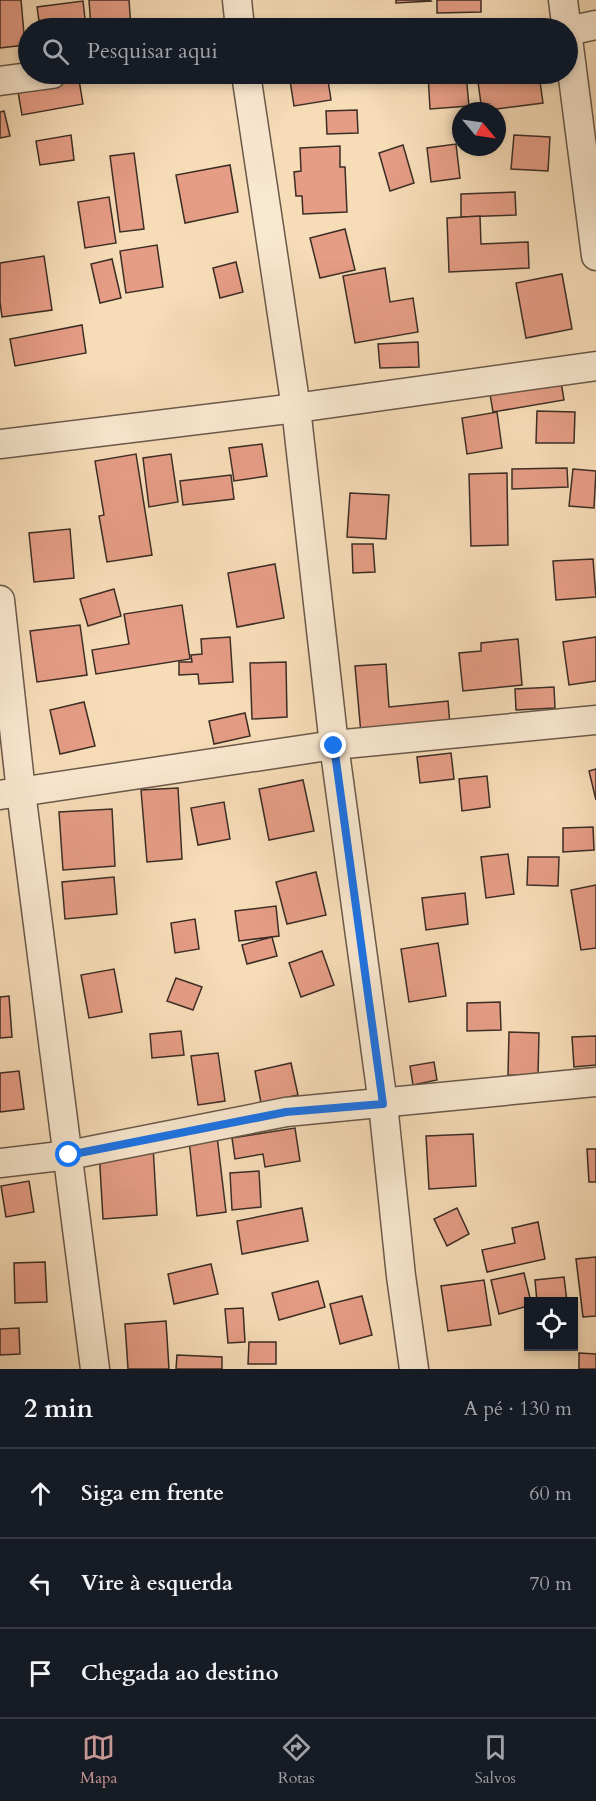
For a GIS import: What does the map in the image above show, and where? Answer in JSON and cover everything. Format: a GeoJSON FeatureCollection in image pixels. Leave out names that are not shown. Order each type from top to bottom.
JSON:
{"type":"FeatureCollection","features":[{"type":"Feature","properties":{"kind":"street"},"geometry":{"type":"LineString","coordinates":[[237,0],[239,18]]}},
{"type":"Feature","properties":{"kind":"street"},"geometry":{"type":"LineString","coordinates":[[563,0],[566,18]]}},
{"type":"Feature","properties":{"kind":"street"},"geometry":{"type":"LineString","coordinates":[[578,29],[596,25]]}},
{"type":"Feature","properties":{"kind":"street"},"geometry":{"type":"LineString","coordinates":[[0,81],[18,79]]}},
{"type":"Feature","properties":{"kind":"street"},"geometry":{"type":"LineString","coordinates":[[247,84],[296,408],[334,746],[383,1104],[401,1276],[414,1369]]}},
{"type":"Feature","properties":{"kind":"street"},"geometry":{"type":"LineString","coordinates":[[575,84],[596,256]]}},
{"type":"Feature","properties":{"kind":"street"},"geometry":{"type":"LineString","coordinates":[[0,444],[296,408],[596,366]]}},
{"type":"Feature","properties":{"kind":"street"},"geometry":{"type":"LineString","coordinates":[[0,600],[10,794],[69,1155],[95,1369]]}},
{"type":"Feature","properties":{"kind":"street"},"geometry":{"type":"LineString","coordinates":[[10,794],[334,746],[596,720]]}},
{"type":"Feature","properties":{"kind":"street"},"geometry":{"type":"LineString","coordinates":[[0,1163],[69,1155],[286,1112],[596,1082]]}},
{"type":"Feature","properties":{"kind":"building"},"geometry":{"type":"Polygon","coordinates":[[[0,0],[21,0],[23,18],[18,18],[18,46],[0,48],[0,0]]]}},
{"type":"Feature","properties":{"kind":"building"},"geometry":{"type":"Polygon","coordinates":[[[89,0],[129,0],[130,18],[90,18],[89,0]]]}},
{"type":"Feature","properties":{"kind":"building"},"geometry":{"type":"Polygon","coordinates":[[[396,0],[430,0],[431,1],[396,3],[396,0]]]}},
{"type":"Feature","properties":{"kind":"building"},"geometry":{"type":"Polygon","coordinates":[[[437,0],[481,0],[481,12],[437,13],[437,0]]]}},
{"type":"Feature","properties":{"kind":"building"},"geometry":{"type":"Polygon","coordinates":[[[83,1],[85,18],[39,18],[37,7],[83,1]]]}},
{"type":"Feature","properties":{"kind":"building"},"geometry":{"type":"Polygon","coordinates":[[[80,84],[83,104],[22,115],[17,86],[80,84]]]}},
{"type":"Feature","properties":{"kind":"building"},"geometry":{"type":"Polygon","coordinates":[[[291,84],[329,84],[331,100],[294,106],[291,84]]]}},
{"type":"Feature","properties":{"kind":"building"},"geometry":{"type":"Polygon","coordinates":[[[429,84],[467,84],[469,102],[452,102],[452,107],[430,109],[429,84]]]}},
{"type":"Feature","properties":{"kind":"building"},"geometry":{"type":"Polygon","coordinates":[[[478,84],[540,84],[543,103],[506,108],[506,102],[481,102],[478,84]]]}},
{"type":"Feature","properties":{"kind":"building"},"geometry":{"type":"Polygon","coordinates":[[[357,110],[358,133],[327,134],[326,111],[357,110]]]}},
{"type":"Feature","properties":{"kind":"building"},"geometry":{"type":"Polygon","coordinates":[[[4,111],[10,136],[0,138],[0,112],[4,111]]]}},
{"type":"Feature","properties":{"kind":"building"},"geometry":{"type":"Polygon","coordinates":[[[71,135],[74,160],[40,165],[36,141],[71,135]]]}},
{"type":"Feature","properties":{"kind":"building"},"geometry":{"type":"Polygon","coordinates":[[[514,135],[550,137],[548,171],[511,169],[514,135]]]}},
{"type":"Feature","properties":{"kind":"building"},"geometry":{"type":"Polygon","coordinates":[[[403,145],[414,183],[390,191],[379,153],[403,145]]]}},
{"type":"Feature","properties":{"kind":"building"},"geometry":{"type":"Polygon","coordinates":[[[452,145],[452,156],[457,156],[460,178],[431,182],[427,148],[452,145]]]}},
{"type":"Feature","properties":{"kind":"building"},"geometry":{"type":"Polygon","coordinates":[[[340,146],[340,167],[345,167],[347,212],[303,214],[302,196],[296,196],[294,172],[301,171],[300,148],[340,146]]]}},
{"type":"Feature","properties":{"kind":"building"},"geometry":{"type":"Polygon","coordinates":[[[134,153],[144,229],[120,232],[110,156],[134,153]]]}},
{"type":"Feature","properties":{"kind":"building"},"geometry":{"type":"Polygon","coordinates":[[[230,165],[238,212],[185,223],[176,175],[230,165]]]}},
{"type":"Feature","properties":{"kind":"building"},"geometry":{"type":"Polygon","coordinates":[[[515,192],[516,215],[461,217],[461,194],[515,192]]]}},
{"type":"Feature","properties":{"kind":"building"},"geometry":{"type":"Polygon","coordinates":[[[109,197],[116,243],[85,248],[78,202],[109,197]]]}},
{"type":"Feature","properties":{"kind":"building"},"geometry":{"type":"Polygon","coordinates":[[[480,216],[481,244],[528,242],[529,268],[449,272],[447,218],[480,216]]]}},
{"type":"Feature","properties":{"kind":"building"},"geometry":{"type":"Polygon","coordinates":[[[345,229],[355,270],[320,278],[310,238],[345,229]]]}},
{"type":"Feature","properties":{"kind":"building"},"geometry":{"type":"Polygon","coordinates":[[[157,245],[163,287],[126,293],[120,251],[157,245]]]}},
{"type":"Feature","properties":{"kind":"building"},"geometry":{"type":"Polygon","coordinates":[[[44,256],[52,310],[2,317],[0,263],[44,256]]]}},
{"type":"Feature","properties":{"kind":"building"},"geometry":{"type":"Polygon","coordinates":[[[112,259],[121,298],[100,303],[91,264],[112,259]]]}},
{"type":"Feature","properties":{"kind":"building"},"geometry":{"type":"Polygon","coordinates":[[[236,262],[243,292],[220,298],[213,268],[236,262]]]}},
{"type":"Feature","properties":{"kind":"building"},"geometry":{"type":"Polygon","coordinates":[[[385,268],[390,302],[413,298],[418,332],[355,343],[343,276],[385,268]]]}},
{"type":"Feature","properties":{"kind":"building"},"geometry":{"type":"Polygon","coordinates":[[[562,274],[572,329],[526,338],[516,283],[562,274]]]}},
{"type":"Feature","properties":{"kind":"building"},"geometry":{"type":"Polygon","coordinates":[[[82,325],[86,353],[15,366],[10,339],[82,325]]]}},
{"type":"Feature","properties":{"kind":"building"},"geometry":{"type":"Polygon","coordinates":[[[418,342],[419,367],[380,368],[378,344],[418,342]]]}},
{"type":"Feature","properties":{"kind":"building"},"geometry":{"type":"Polygon","coordinates":[[[560,376],[564,400],[493,412],[489,388],[560,376]]]}},
{"type":"Feature","properties":{"kind":"building"},"geometry":{"type":"Polygon","coordinates":[[[537,411],[575,412],[574,443],[536,443],[537,411]]]}},
{"type":"Feature","properties":{"kind":"building"},"geometry":{"type":"Polygon","coordinates":[[[497,412],[502,448],[467,454],[462,418],[497,412]]]}},
{"type":"Feature","properties":{"kind":"building"},"geometry":{"type":"Polygon","coordinates":[[[262,444],[267,476],[234,481],[229,448],[262,444]]]}},
{"type":"Feature","properties":{"kind":"building"},"geometry":{"type":"Polygon","coordinates":[[[136,454],[152,555],[107,562],[99,516],[104,515],[95,461],[136,454]]]}},
{"type":"Feature","properties":{"kind":"building"},"geometry":{"type":"Polygon","coordinates":[[[171,454],[178,502],[149,507],[143,458],[171,454]]]}},
{"type":"Feature","properties":{"kind":"building"},"geometry":{"type":"Polygon","coordinates":[[[567,468],[568,487],[512,489],[512,469],[567,468]]]}},
{"type":"Feature","properties":{"kind":"building"},"geometry":{"type":"Polygon","coordinates":[[[573,469],[596,471],[594,508],[569,506],[573,469]]]}},
{"type":"Feature","properties":{"kind":"building"},"geometry":{"type":"Polygon","coordinates":[[[507,473],[508,545],[471,546],[469,474],[507,473]]]}},
{"type":"Feature","properties":{"kind":"building"},"geometry":{"type":"Polygon","coordinates":[[[231,475],[234,499],[183,505],[180,481],[231,475]]]}},
{"type":"Feature","properties":{"kind":"building"},"geometry":{"type":"Polygon","coordinates":[[[350,493],[389,495],[386,539],[347,537],[350,493]]]}},
{"type":"Feature","properties":{"kind":"building"},"geometry":{"type":"Polygon","coordinates":[[[70,529],[74,578],[34,582],[29,533],[70,529]]]}},
{"type":"Feature","properties":{"kind":"building"},"geometry":{"type":"Polygon","coordinates":[[[352,544],[373,544],[375,572],[353,573],[352,544]]]}},
{"type":"Feature","properties":{"kind":"building"},"geometry":{"type":"Polygon","coordinates":[[[593,559],[596,597],[556,600],[553,561],[593,559]]]}},
{"type":"Feature","properties":{"kind":"building"},"geometry":{"type":"Polygon","coordinates":[[[275,564],[284,618],[237,627],[228,573],[275,564]]]}},
{"type":"Feature","properties":{"kind":"building"},"geometry":{"type":"Polygon","coordinates":[[[114,589],[121,616],[88,626],[80,599],[114,589]]]}},
{"type":"Feature","properties":{"kind":"building"},"geometry":{"type":"Polygon","coordinates":[[[182,605],[190,659],[96,674],[92,650],[129,644],[124,614],[182,605]]]}},
{"type":"Feature","properties":{"kind":"building"},"geometry":{"type":"Polygon","coordinates":[[[80,625],[87,675],[37,682],[30,631],[80,625]]]}},
{"type":"Feature","properties":{"kind":"building"},"geometry":{"type":"Polygon","coordinates":[[[230,637],[233,682],[199,684],[198,674],[179,675],[179,662],[192,662],[191,655],[202,654],[201,639],[230,637]]]}},
{"type":"Feature","properties":{"kind":"building"},"geometry":{"type":"Polygon","coordinates":[[[596,637],[596,681],[569,685],[563,642],[596,637]]]}},
{"type":"Feature","properties":{"kind":"building"},"geometry":{"type":"Polygon","coordinates":[[[518,639],[522,685],[463,691],[459,653],[481,651],[481,643],[518,639]]]}},
{"type":"Feature","properties":{"kind":"building"},"geometry":{"type":"Polygon","coordinates":[[[286,662],[287,717],[252,719],[250,663],[286,662]]]}},
{"type":"Feature","properties":{"kind":"building"},"geometry":{"type":"Polygon","coordinates":[[[386,664],[389,707],[448,701],[450,725],[361,734],[355,666],[386,664]]]}},
{"type":"Feature","properties":{"kind":"building"},"geometry":{"type":"Polygon","coordinates":[[[554,687],[555,708],[516,710],[515,689],[554,687]]]}},
{"type":"Feature","properties":{"kind":"building"},"geometry":{"type":"Polygon","coordinates":[[[84,702],[95,746],[60,754],[50,710],[84,702]]]}},
{"type":"Feature","properties":{"kind":"building"},"geometry":{"type":"Polygon","coordinates":[[[245,713],[250,736],[214,744],[209,721],[245,713]]]}},
{"type":"Feature","properties":{"kind":"building"},"geometry":{"type":"Polygon","coordinates":[[[451,753],[454,779],[420,783],[417,757],[451,753]]]}},
{"type":"Feature","properties":{"kind":"building"},"geometry":{"type":"Polygon","coordinates":[[[596,769],[596,800],[589,771],[596,769]]]}},
{"type":"Feature","properties":{"kind":"building"},"geometry":{"type":"Polygon","coordinates":[[[487,776],[490,807],[462,811],[459,779],[487,776]]]}},
{"type":"Feature","properties":{"kind":"building"},"geometry":{"type":"Polygon","coordinates":[[[303,780],[314,831],[269,840],[259,789],[303,780]]]}},
{"type":"Feature","properties":{"kind":"building"},"geometry":{"type":"Polygon","coordinates":[[[178,788],[182,859],[147,862],[141,790],[178,788]]]}},
{"type":"Feature","properties":{"kind":"building"},"geometry":{"type":"Polygon","coordinates":[[[224,802],[230,839],[198,845],[191,808],[224,802]]]}},
{"type":"Feature","properties":{"kind":"building"},"geometry":{"type":"Polygon","coordinates":[[[112,809],[115,866],[63,870],[59,812],[112,809]]]}},
{"type":"Feature","properties":{"kind":"building"},"geometry":{"type":"Polygon","coordinates":[[[593,827],[594,850],[563,852],[563,828],[593,827]]]}},
{"type":"Feature","properties":{"kind":"building"},"geometry":{"type":"Polygon","coordinates":[[[508,854],[514,894],[486,898],[481,857],[508,854]]]}},
{"type":"Feature","properties":{"kind":"building"},"geometry":{"type":"Polygon","coordinates":[[[528,857],[559,857],[558,886],[527,885],[528,857]]]}},
{"type":"Feature","properties":{"kind":"building"},"geometry":{"type":"Polygon","coordinates":[[[316,872],[326,915],[287,924],[276,882],[316,872]]]}},
{"type":"Feature","properties":{"kind":"building"},"geometry":{"type":"Polygon","coordinates":[[[114,877],[117,914],[65,919],[62,882],[114,877]]]}},
{"type":"Feature","properties":{"kind":"building"},"geometry":{"type":"Polygon","coordinates":[[[596,885],[596,948],[581,950],[571,890],[596,885]]]}},
{"type":"Feature","properties":{"kind":"building"},"geometry":{"type":"Polygon","coordinates":[[[465,893],[468,924],[426,930],[422,898],[465,893]]]}},
{"type":"Feature","properties":{"kind":"building"},"geometry":{"type":"Polygon","coordinates":[[[276,906],[279,936],[239,941],[235,911],[276,906]]]}},
{"type":"Feature","properties":{"kind":"building"},"geometry":{"type":"Polygon","coordinates":[[[195,919],[199,949],[175,953],[171,923],[195,919]]]}},
{"type":"Feature","properties":{"kind":"building"},"geometry":{"type":"Polygon","coordinates":[[[272,937],[277,956],[247,964],[242,945],[272,937]]]}},
{"type":"Feature","properties":{"kind":"building"},"geometry":{"type":"Polygon","coordinates":[[[438,943],[446,996],[409,1002],[401,949],[438,943]]]}},
{"type":"Feature","properties":{"kind":"building"},"geometry":{"type":"Polygon","coordinates":[[[322,951],[334,985],[301,997],[289,963],[322,951]]]}},
{"type":"Feature","properties":{"kind":"building"},"geometry":{"type":"Polygon","coordinates":[[[114,969],[122,1012],[89,1018],[81,975],[114,969]]]}},
{"type":"Feature","properties":{"kind":"building"},"geometry":{"type":"Polygon","coordinates":[[[176,978],[202,987],[193,1010],[167,1001],[176,978]]]}},
{"type":"Feature","properties":{"kind":"building"},"geometry":{"type":"Polygon","coordinates":[[[9,996],[12,1037],[0,1038],[0,997],[9,996]]]}},
{"type":"Feature","properties":{"kind":"building"},"geometry":{"type":"Polygon","coordinates":[[[500,1002],[501,1030],[467,1031],[467,1003],[500,1002]]]}},
{"type":"Feature","properties":{"kind":"building"},"geometry":{"type":"Polygon","coordinates":[[[181,1031],[184,1055],[152,1058],[150,1034],[181,1031]]]}},
{"type":"Feature","properties":{"kind":"building"},"geometry":{"type":"Polygon","coordinates":[[[509,1032],[539,1033],[538,1076],[508,1075],[509,1032]]]}},
{"type":"Feature","properties":{"kind":"building"},"geometry":{"type":"Polygon","coordinates":[[[596,1036],[596,1065],[574,1067],[572,1037],[596,1036]]]}},
{"type":"Feature","properties":{"kind":"building"},"geometry":{"type":"Polygon","coordinates":[[[218,1053],[225,1101],[198,1105],[191,1056],[218,1053]]]}},
{"type":"Feature","properties":{"kind":"building"},"geometry":{"type":"Polygon","coordinates":[[[434,1062],[437,1080],[413,1085],[410,1066],[434,1062]]]}},
{"type":"Feature","properties":{"kind":"building"},"geometry":{"type":"Polygon","coordinates":[[[291,1063],[298,1095],[261,1103],[255,1071],[291,1063]]]}},
{"type":"Feature","properties":{"kind":"building"},"geometry":{"type":"Polygon","coordinates":[[[19,1071],[24,1109],[0,1112],[0,1073],[19,1071]]]}},
{"type":"Feature","properties":{"kind":"building"},"geometry":{"type":"Polygon","coordinates":[[[295,1128],[300,1161],[265,1167],[263,1154],[235,1159],[232,1138],[295,1128]]]}},
{"type":"Feature","properties":{"kind":"building"},"geometry":{"type":"Polygon","coordinates":[[[473,1134],[476,1186],[429,1189],[426,1136],[473,1134]]]}},
{"type":"Feature","properties":{"kind":"building"},"geometry":{"type":"Polygon","coordinates":[[[217,1136],[226,1212],[197,1216],[189,1140],[217,1136]]]}},
{"type":"Feature","properties":{"kind":"building"},"geometry":{"type":"Polygon","coordinates":[[[153,1146],[157,1215],[103,1219],[99,1150],[153,1146]]]}},
{"type":"Feature","properties":{"kind":"building"},"geometry":{"type":"Polygon","coordinates":[[[587,1149],[596,1149],[596,1182],[589,1182],[587,1149]]]}},
{"type":"Feature","properties":{"kind":"building"},"geometry":{"type":"Polygon","coordinates":[[[259,1171],[261,1207],[232,1210],[230,1173],[259,1171]]]}},
{"type":"Feature","properties":{"kind":"building"},"geometry":{"type":"Polygon","coordinates":[[[29,1181],[34,1212],[6,1217],[1,1186],[29,1181]]]}},
{"type":"Feature","properties":{"kind":"building"},"geometry":{"type":"Polygon","coordinates":[[[302,1208],[308,1241],[242,1254],[237,1221],[302,1208]]]}},
{"type":"Feature","properties":{"kind":"building"},"geometry":{"type":"Polygon","coordinates":[[[457,1208],[469,1234],[447,1246],[434,1219],[457,1208]]]}},
{"type":"Feature","properties":{"kind":"building"},"geometry":{"type":"Polygon","coordinates":[[[538,1222],[545,1259],[487,1272],[482,1250],[515,1243],[512,1228],[538,1222]]]}},
{"type":"Feature","properties":{"kind":"building"},"geometry":{"type":"Polygon","coordinates":[[[596,1257],[596,1316],[583,1317],[576,1259],[596,1257]]]}},
{"type":"Feature","properties":{"kind":"building"},"geometry":{"type":"Polygon","coordinates":[[[45,1262],[47,1302],[15,1303],[14,1263],[45,1262]]]}},
{"type":"Feature","properties":{"kind":"building"},"geometry":{"type":"Polygon","coordinates":[[[211,1264],[218,1294],[174,1304],[168,1274],[211,1264]]]}},
{"type":"Feature","properties":{"kind":"building"},"geometry":{"type":"Polygon","coordinates":[[[524,1273],[530,1297],[524,1297],[524,1307],[499,1314],[491,1280],[524,1273]]]}},
{"type":"Feature","properties":{"kind":"building"},"geometry":{"type":"Polygon","coordinates":[[[564,1277],[566,1297],[537,1297],[535,1280],[564,1277]]]}},
{"type":"Feature","properties":{"kind":"building"},"geometry":{"type":"Polygon","coordinates":[[[484,1280],[491,1325],[448,1331],[441,1286],[484,1280]]]}},
{"type":"Feature","properties":{"kind":"building"},"geometry":{"type":"Polygon","coordinates":[[[318,1281],[325,1307],[279,1320],[272,1293],[318,1281]]]}},
{"type":"Feature","properties":{"kind":"building"},"geometry":{"type":"Polygon","coordinates":[[[362,1296],[372,1335],[340,1344],[330,1304],[362,1296]]]}},
{"type":"Feature","properties":{"kind":"building"},"geometry":{"type":"Polygon","coordinates":[[[243,1308],[245,1342],[228,1343],[225,1309],[243,1308]]]}},
{"type":"Feature","properties":{"kind":"building"},"geometry":{"type":"Polygon","coordinates":[[[166,1321],[169,1369],[128,1369],[125,1324],[166,1321]]]}},
{"type":"Feature","properties":{"kind":"building"},"geometry":{"type":"Polygon","coordinates":[[[19,1328],[20,1354],[0,1355],[0,1329],[19,1328]]]}},
{"type":"Feature","properties":{"kind":"building"},"geometry":{"type":"Polygon","coordinates":[[[249,1342],[276,1342],[276,1364],[248,1364],[249,1342]]]}},
{"type":"Feature","properties":{"kind":"building"},"geometry":{"type":"Polygon","coordinates":[[[579,1353],[596,1354],[596,1369],[579,1369],[579,1353]]]}},
{"type":"Feature","properties":{"kind":"building"},"geometry":{"type":"Polygon","coordinates":[[[177,1355],[222,1357],[222,1369],[176,1369],[177,1355]]]}},
{"type":"Feature","properties":{"kind":"route"},"geometry":{"type":"LineString","coordinates":[[69,1155],[286,1112],[383,1104],[334,746]]}}]}
